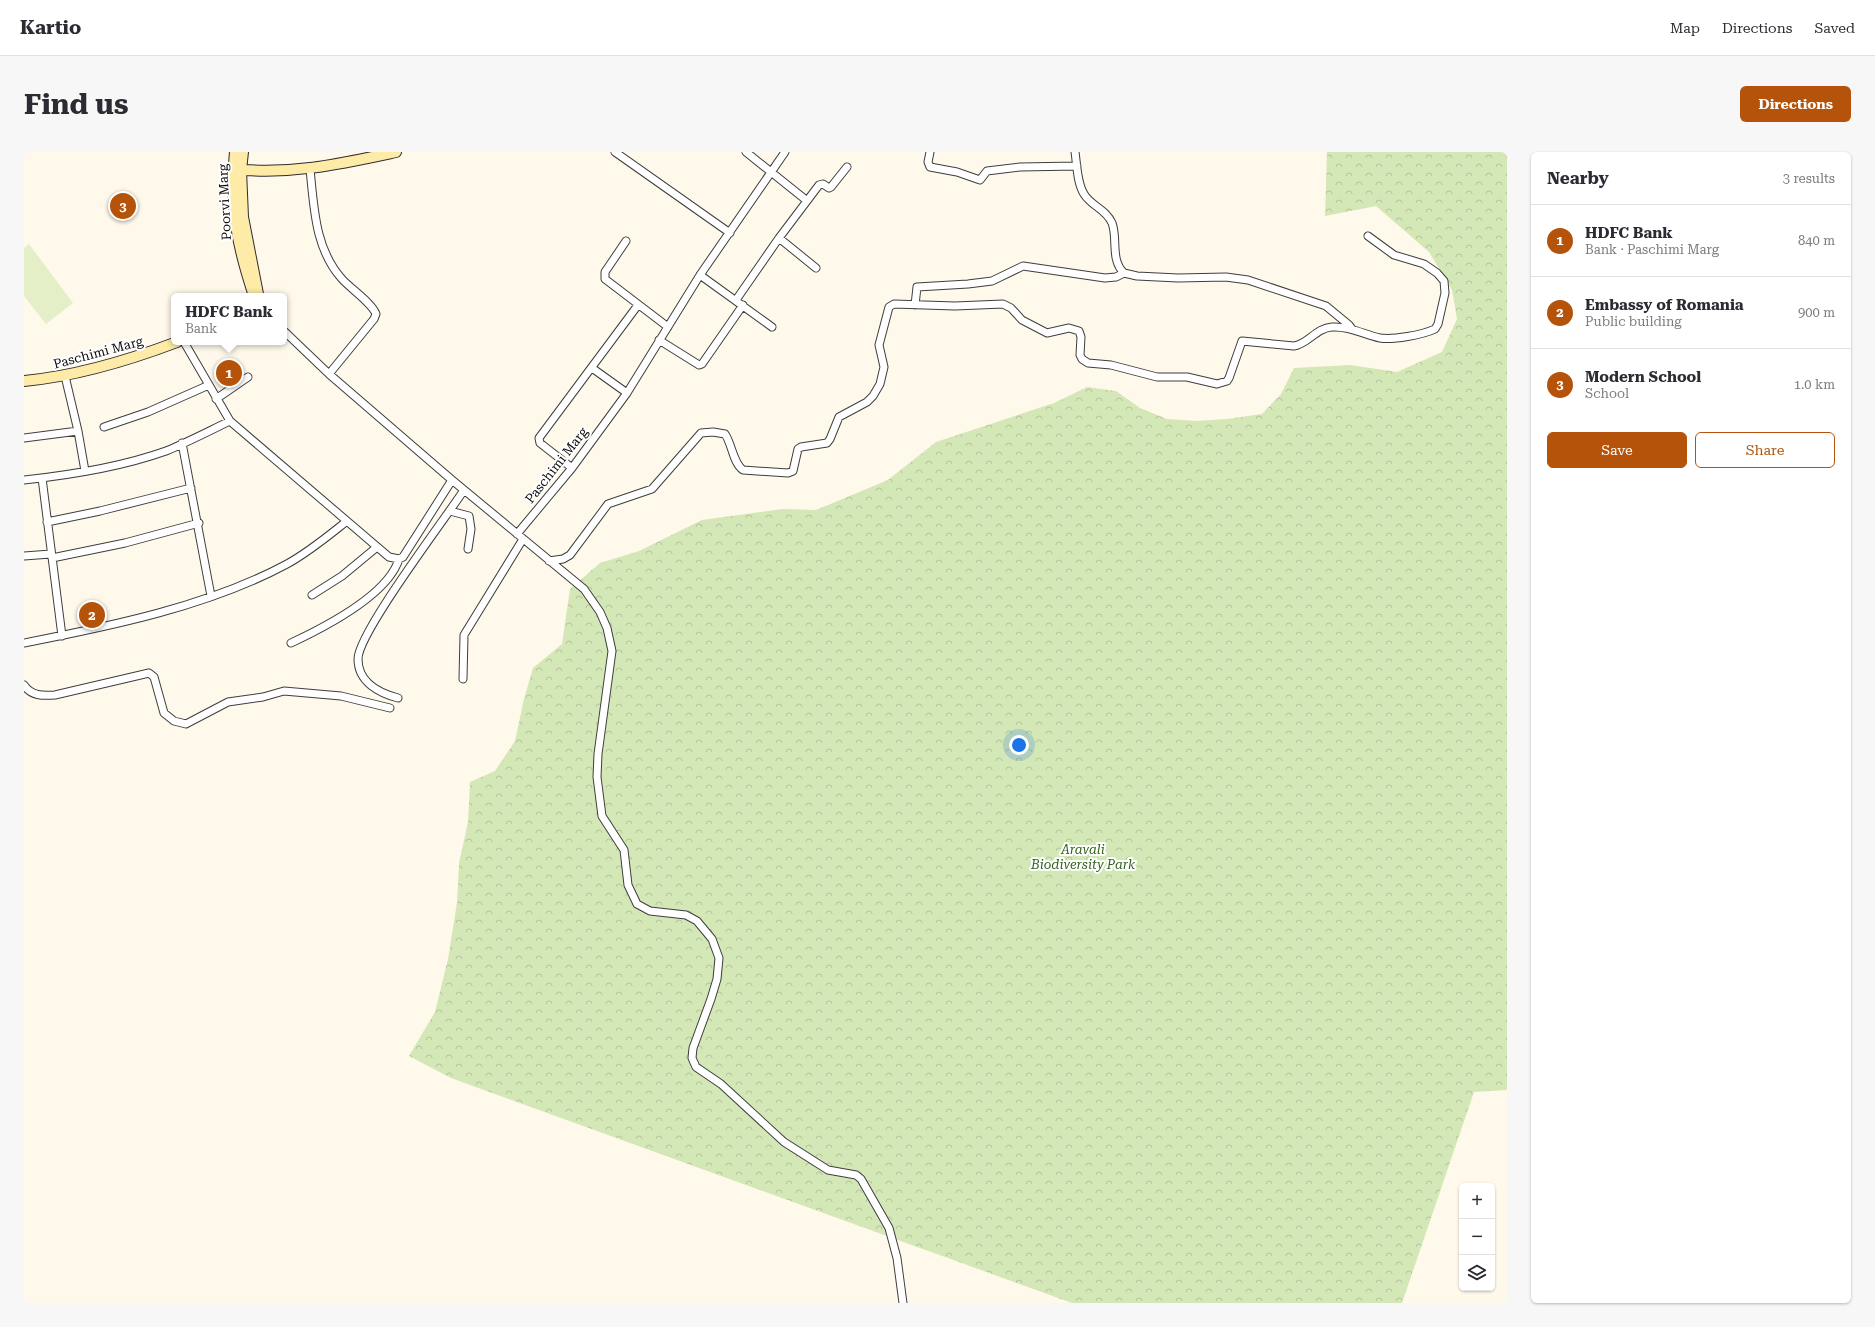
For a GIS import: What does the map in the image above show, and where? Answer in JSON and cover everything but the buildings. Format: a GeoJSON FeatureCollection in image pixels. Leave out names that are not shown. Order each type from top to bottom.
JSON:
{"type":"FeatureCollection","features":[{"type":"Feature","properties":{"kind":"main road","name":"Poorvi Marg"},"geometry":{"type":"LineString","coordinates":[[235,152],[243,216],[258,293]]}},
{"type":"Feature","properties":{"kind":"main road","name":"Poorvi Marg"},"geometry":{"type":"LineString","coordinates":[[243,152],[238,167],[237,238],[253,293]]}},
{"type":"Feature","properties":{"kind":"main road"},"geometry":{"type":"LineString","coordinates":[[238,167],[305,166],[377,152]]}},
{"type":"Feature","properties":{"kind":"main road"},"geometry":{"type":"LineString","coordinates":[[238,167],[279,171],[310,169],[396,152]]}},
{"type":"Feature","properties":{"kind":"main road","name":"Paschimi Marg"},"geometry":{"type":"LineString","coordinates":[[24,382],[65,376],[109,365],[171,344]]}},
{"type":"Feature","properties":{"kind":"street"},"geometry":{"type":"LineString","coordinates":[[615,152],[730,233]]}},
{"type":"Feature","properties":{"kind":"street"},"geometry":{"type":"LineString","coordinates":[[746,152],[806,200]]}},
{"type":"Feature","properties":{"kind":"street","name":"Paschimi Marg"},"geometry":{"type":"LineString","coordinates":[[463,679],[464,635],[520,537],[627,393],[700,276],[785,152]]}},
{"type":"Feature","properties":{"kind":"street"},"geometry":{"type":"LineString","coordinates":[[930,152],[928,162],[930,166],[957,172],[980,180],[987,171],[1020,167],[1077,166]]}},
{"type":"Feature","properties":{"kind":"street"},"geometry":{"type":"LineString","coordinates":[[1075,152],[1084,194],[1092,203],[1104,211],[1112,224],[1118,264],[1124,273],[1132,276],[1178,278],[1226,276],[1248,280],[1326,306],[1352,329]]}},
{"type":"Feature","properties":{"kind":"street"},"geometry":{"type":"LineString","coordinates":[[736,300],[806,200],[820,184],[831,187],[847,167]]}},
{"type":"Feature","properties":{"kind":"street"},"geometry":{"type":"LineString","coordinates":[[310,169],[317,224],[325,254],[332,267],[343,280],[372,308],[376,314],[374,319],[329,374]]}},
{"type":"Feature","properties":{"kind":"street"},"geometry":{"type":"LineString","coordinates":[[549,561],[563,559],[570,555],[608,504],[652,489],[701,433],[713,432],[725,434],[732,446],[739,466],[743,470],[788,473],[794,471],[798,449],[802,447],[827,444],[839,417],[867,402],[877,391],[883,374],[879,340],[889,307],[894,304],[955,306],[1003,304],[1011,308],[1022,320],[1047,333],[1069,328],[1079,331],[1081,337],[1080,355],[1082,359],[1088,363],[1111,365],[1157,377],[1187,377],[1217,384],[1227,381],[1229,378],[1242,341],[1294,346],[1301,344],[1318,331],[1327,328],[1352,329],[1367,335],[1388,338],[1431,331],[1437,327],[1445,293],[1444,281],[1437,273],[1424,264],[1394,255],[1368,236]]}},
{"type":"Feature","properties":{"kind":"street"},"geometry":{"type":"LineString","coordinates":[[779,238],[816,268]]}},
{"type":"Feature","properties":{"kind":"street"},"geometry":{"type":"LineString","coordinates":[[626,241],[605,272],[604,276],[608,282],[668,327]]}},
{"type":"Feature","properties":{"kind":"street"},"geometry":{"type":"LineString","coordinates":[[915,305],[917,287],[992,281],[1023,266],[1110,278],[1124,273]]}},
{"type":"Feature","properties":{"kind":"street"},"geometry":{"type":"LineString","coordinates":[[700,276],[736,300],[772,327]]}},
{"type":"Feature","properties":{"kind":"street"},"geometry":{"type":"LineString","coordinates":[[572,468],[540,443],[539,440],[638,305]]}},
{"type":"Feature","properties":{"kind":"street"},"geometry":{"type":"LineString","coordinates":[[659,340],[699,365],[702,364],[743,305]]}},
{"type":"Feature","properties":{"kind":"street"},"geometry":{"type":"LineString","coordinates":[[287,334],[329,374],[452,480],[584,589],[592,598],[600,612],[611,640],[612,662],[605,697],[597,777],[602,816],[624,850],[628,885],[637,904],[650,911],[686,915],[697,921],[709,934],[717,950],[719,958],[717,979],[703,1023],[693,1048],[692,1058],[696,1066],[721,1084],[784,1142],[828,1170],[856,1175],[860,1179],[889,1228],[897,1258],[903,1303]]}},
{"type":"Feature","properties":{"kind":"street"},"geometry":{"type":"LineString","coordinates":[[186,345],[230,421],[389,557],[399,559]]}},
{"type":"Feature","properties":{"kind":"street"},"geometry":{"type":"LineString","coordinates":[[592,368],[627,393]]}},
{"type":"Feature","properties":{"kind":"street"},"geometry":{"type":"LineString","coordinates":[[65,376],[78,431],[85,471]]}},
{"type":"Feature","properties":{"kind":"street"},"geometry":{"type":"LineString","coordinates":[[216,398],[248,377]]}},
{"type":"Feature","properties":{"kind":"street"},"geometry":{"type":"LineString","coordinates":[[104,427],[148,412],[209,385]]}},
{"type":"Feature","properties":{"kind":"street"},"geometry":{"type":"LineString","coordinates":[[24,480],[85,471],[150,456],[182,444],[230,421]]}},
{"type":"Feature","properties":{"kind":"street"},"geometry":{"type":"LineString","coordinates":[[24,438],[78,431]]}},
{"type":"Feature","properties":{"kind":"street"},"geometry":{"type":"LineString","coordinates":[[182,444],[199,524],[211,596]]}},
{"type":"Feature","properties":{"kind":"street"},"geometry":{"type":"LineString","coordinates":[[42,478],[62,636]]}},
{"type":"Feature","properties":{"kind":"street"},"geometry":{"type":"LineString","coordinates":[[291,643],[324,627],[364,600],[394,572],[399,559],[406,552],[452,480]]}},
{"type":"Feature","properties":{"kind":"street"},"geometry":{"type":"LineString","coordinates":[[47,522],[100,511],[191,488]]}},
{"type":"Feature","properties":{"kind":"street"},"geometry":{"type":"LineString","coordinates":[[398,698],[378,692],[365,678],[358,664],[359,649],[391,596],[464,490]]}},
{"type":"Feature","properties":{"kind":"street"},"geometry":{"type":"LineString","coordinates":[[450,511],[469,516],[470,536],[468,549]]}},
{"type":"Feature","properties":{"kind":"street"},"geometry":{"type":"LineString","coordinates":[[24,643],[62,636],[187,604],[244,584],[287,564],[347,522]]}},
{"type":"Feature","properties":{"kind":"street"},"geometry":{"type":"LineString","coordinates":[[24,556],[52,556],[125,543],[199,524]]}},
{"type":"Feature","properties":{"kind":"street"},"geometry":{"type":"LineString","coordinates":[[312,595],[342,576],[377,547]]}},
{"type":"Feature","properties":{"kind":"street"},"geometry":{"type":"LineString","coordinates":[[24,685],[34,694],[44,696],[55,695],[149,673],[155,680],[164,713],[179,724],[190,722],[228,702],[264,697],[284,691],[341,696],[390,708]]}},
{"type":"Feature","properties":{"kind":"green space","name":"Aravali Biodiversity Park"},"geometry":{"type":"Polygon","coordinates":[[[1327,152],[1507,152],[1507,1090],[1474,1092],[1402,1303],[1072,1303],[451,1078],[409,1056],[435,1012],[448,959],[457,903],[459,863],[468,822],[470,782],[495,771],[515,741],[524,699],[533,668],[562,644],[570,589],[600,563],[639,551],[702,520],[783,509],[816,510],[888,480],[936,442],[1054,403],[1087,387],[1116,391],[1140,408],[1167,419],[1197,421],[1227,419],[1262,414],[1281,394],[1294,368],[1350,365],[1397,372],[1442,352],[1457,319],[1452,290],[1429,252],[1376,206],[1325,216],[1327,152]]]}},
{"type":"Feature","properties":{"kind":"green space"},"geometry":{"type":"Polygon","coordinates":[[[29,244],[73,303],[46,324],[24,296],[24,248],[29,244]]]}},
{"type":"Feature","properties":{"kind":"place","name":"Modern School"},"geometry":{"type":"Point","coordinates":[123,206]}},
{"type":"Feature","properties":{"kind":"place","name":"HDFC Bank"},"geometry":{"type":"Point","coordinates":[229,373]}},
{"type":"Feature","properties":{"kind":"place","name":"Embassy of Romania"},"geometry":{"type":"Point","coordinates":[92,615]}}]}
